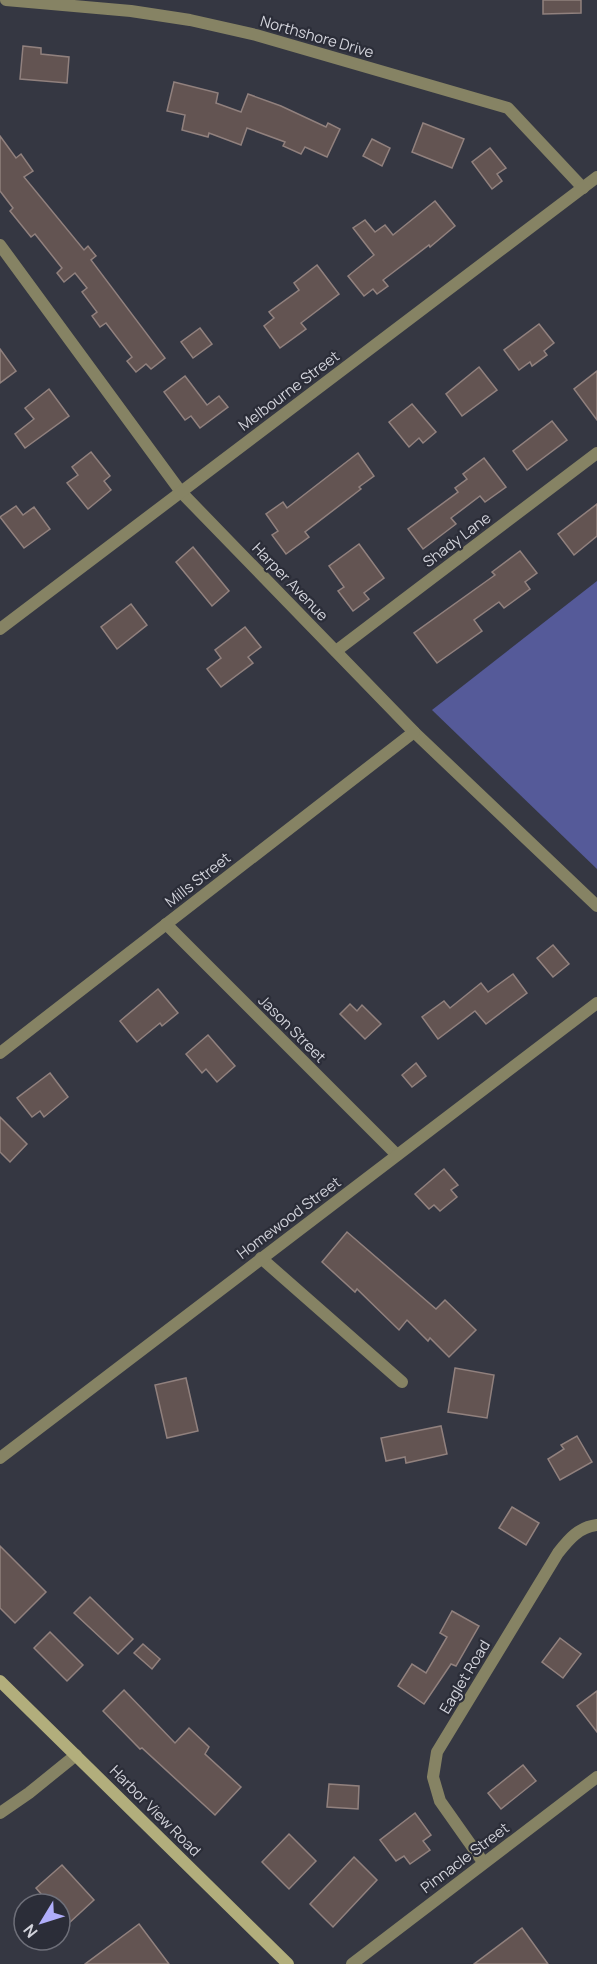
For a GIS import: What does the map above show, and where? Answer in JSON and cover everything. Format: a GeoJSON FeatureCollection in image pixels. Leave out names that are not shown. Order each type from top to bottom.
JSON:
{"type":"FeatureCollection","features":[{"type":"Feature","properties":{"kind":"main road","name":"Harbor View Road"},"geometry":{"type":"LineString","coordinates":[[0,1680],[288,1964]]}},
{"type":"Feature","properties":{"kind":"street","name":"Northshore Drive"},"geometry":{"type":"LineString","coordinates":[[6,0],[131,10],[190,20],[256,35],[508,108],[583,188]]}},
{"type":"Feature","properties":{"kind":"street","name":"Melbourne Street"},"geometry":{"type":"LineString","coordinates":[[0,629],[597,177]]}},
{"type":"Feature","properties":{"kind":"street","name":"Harper Avenue"},"geometry":{"type":"LineString","coordinates":[[0,245],[181,492],[414,732],[597,906]]}},
{"type":"Feature","properties":{"kind":"street","name":"Shady Lane"},"geometry":{"type":"LineString","coordinates":[[336,651],[597,453]]}},
{"type":"Feature","properties":{"kind":"street","name":"Mills Street"},"geometry":{"type":"LineString","coordinates":[[0,1053],[414,732]]}},
{"type":"Feature","properties":{"kind":"street","name":"Jason Street"},"geometry":{"type":"LineString","coordinates":[[166,924],[397,1155]]}},
{"type":"Feature","properties":{"kind":"street","name":"Homewood Street"},"geometry":{"type":"LineString","coordinates":[[0,1458],[597,1003]]}},
{"type":"Feature","properties":{"kind":"street"},"geometry":{"type":"LineString","coordinates":[[261,1258],[402,1382]]}},
{"type":"Feature","properties":{"kind":"street","name":"Eaglet Road"},"geometry":{"type":"LineString","coordinates":[[483,1862],[440,1801],[433,1777],[437,1752],[558,1553],[571,1536],[589,1526],[597,1525]]}},
{"type":"Feature","properties":{"kind":"street"},"geometry":{"type":"LineString","coordinates":[[0,1813],[76,1755]]}},
{"type":"Feature","properties":{"kind":"street","name":"Pinnacle Street"},"geometry":{"type":"LineString","coordinates":[[352,1964],[597,1777]]}},
{"type":"Feature","properties":{"kind":"shaded area"},"geometry":{"type":"Polygon","coordinates":[[[597,581],[597,869],[432,710],[597,581]]]}},
{"type":"Feature","properties":{"kind":"building"},"geometry":{"type":"Polygon","coordinates":[[[543,0],[581,0],[581,13],[543,14],[543,0]]]}},
{"type":"Feature","properties":{"kind":"building"},"geometry":{"type":"Polygon","coordinates":[[[23,46],[41,48],[41,54],[69,57],[67,83],[20,79],[23,46]]]}},
{"type":"Feature","properties":{"kind":"building"},"geometry":{"type":"Polygon","coordinates":[[[174,82],[218,93],[216,103],[241,112],[248,94],[281,106],[326,127],[328,123],[340,129],[327,157],[305,147],[301,154],[283,146],[285,142],[247,128],[241,145],[209,133],[208,137],[182,130],[185,115],[167,111],[174,82]]]}},
{"type":"Feature","properties":{"kind":"building"},"geometry":{"type":"Polygon","coordinates":[[[423,123],[464,139],[452,168],[412,152],[423,123]]]}},
{"type":"Feature","properties":{"kind":"building"},"geometry":{"type":"Polygon","coordinates":[[[0,136],[16,158],[21,154],[33,171],[24,177],[84,250],[88,246],[96,256],[91,260],[165,358],[151,369],[146,364],[136,372],[127,361],[132,357],[106,323],[100,327],[92,316],[97,312],[82,292],[87,288],[75,273],[64,282],[57,273],[62,268],[35,234],[31,237],[10,211],[13,208],[0,191],[0,136]]]}},
{"type":"Feature","properties":{"kind":"building"},"geometry":{"type":"Polygon","coordinates":[[[372,139],[390,148],[382,166],[363,156],[372,139]]]}},
{"type":"Feature","properties":{"kind":"building"},"geometry":{"type":"Polygon","coordinates":[[[490,148],[506,168],[497,174],[502,181],[492,189],[472,162],[490,148]]]}},
{"type":"Feature","properties":{"kind":"building"},"geometry":{"type":"Polygon","coordinates":[[[435,201],[455,226],[430,247],[429,245],[383,280],[388,286],[377,294],[373,289],[364,296],[348,276],[374,255],[353,228],[365,220],[375,232],[385,225],[393,235],[435,201]]]}},
{"type":"Feature","properties":{"kind":"building"},"geometry":{"type":"Polygon","coordinates":[[[317,265],[339,294],[301,323],[306,329],[280,348],[264,326],[274,318],[269,312],[299,290],[294,283],[317,265]]]}},
{"type":"Feature","properties":{"kind":"building"},"geometry":{"type":"Polygon","coordinates":[[[539,324],[554,343],[544,351],[547,355],[532,366],[530,362],[519,370],[504,350],[539,324]]]}},
{"type":"Feature","properties":{"kind":"building"},"geometry":{"type":"Polygon","coordinates":[[[200,328],[212,344],[193,358],[181,342],[200,328]]]}},
{"type":"Feature","properties":{"kind":"building"},"geometry":{"type":"Polygon","coordinates":[[[0,349],[16,371],[0,383],[0,349]]]}},
{"type":"Feature","properties":{"kind":"building"},"geometry":{"type":"Polygon","coordinates":[[[479,367],[497,390],[462,416],[446,394],[479,367]]]}},
{"type":"Feature","properties":{"kind":"building"},"geometry":{"type":"Polygon","coordinates":[[[597,371],[597,420],[574,389],[597,371]]]}},
{"type":"Feature","properties":{"kind":"building"},"geometry":{"type":"Polygon","coordinates":[[[185,376],[207,405],[219,396],[228,407],[200,428],[191,416],[185,420],[164,392],[185,376]]]}},
{"type":"Feature","properties":{"kind":"building"},"geometry":{"type":"Polygon","coordinates":[[[49,389],[69,416],[25,448],[15,434],[34,419],[25,408],[49,389]]]}},
{"type":"Feature","properties":{"kind":"building"},"geometry":{"type":"Polygon","coordinates":[[[412,404],[436,432],[423,443],[419,438],[409,447],[389,422],[412,404]]]}},
{"type":"Feature","properties":{"kind":"building"},"geometry":{"type":"Polygon","coordinates":[[[552,421],[567,440],[527,470],[513,451],[552,421]]]}},
{"type":"Feature","properties":{"kind":"building"},"geometry":{"type":"Polygon","coordinates":[[[91,452],[110,476],[104,481],[111,490],[88,509],[67,483],[78,475],[72,467],[91,452]]]}},
{"type":"Feature","properties":{"kind":"building"},"geometry":{"type":"Polygon","coordinates":[[[358,453],[374,476],[359,487],[361,489],[305,532],[309,537],[286,554],[272,535],[278,531],[266,514],[283,502],[287,508],[358,453]]]}},
{"type":"Feature","properties":{"kind":"building"},"geometry":{"type":"Polygon","coordinates":[[[484,458],[506,487],[485,502],[480,496],[451,518],[456,524],[423,549],[408,529],[458,492],[455,488],[467,479],[463,474],[484,458]]]}},
{"type":"Feature","properties":{"kind":"building"},"geometry":{"type":"Polygon","coordinates":[[[597,504],[597,536],[574,555],[558,534],[597,504]]]}},
{"type":"Feature","properties":{"kind":"building"},"geometry":{"type":"Polygon","coordinates":[[[16,506],[23,515],[34,507],[50,529],[24,548],[0,517],[16,506]]]}},
{"type":"Feature","properties":{"kind":"building"},"geometry":{"type":"Polygon","coordinates":[[[359,544],[384,578],[364,593],[369,599],[353,611],[338,591],[344,587],[329,566],[359,544]]]}},
{"type":"Feature","properties":{"kind":"building"},"geometry":{"type":"Polygon","coordinates":[[[193,547],[229,591],[212,606],[176,562],[193,547]]]}},
{"type":"Feature","properties":{"kind":"building"},"geometry":{"type":"Polygon","coordinates":[[[520,551],[537,573],[525,582],[530,589],[504,608],[499,602],[474,620],[482,631],[437,663],[414,633],[495,575],[492,572],[520,551]]]}},
{"type":"Feature","properties":{"kind":"building"},"geometry":{"type":"Polygon","coordinates":[[[131,604],[147,625],[117,649],[101,627],[131,604]]]}},
{"type":"Feature","properties":{"kind":"building"},"geometry":{"type":"Polygon","coordinates":[[[245,627],[261,647],[248,657],[253,663],[221,687],[207,669],[221,658],[215,650],[245,627]]]}},
{"type":"Feature","properties":{"kind":"building"},"geometry":{"type":"Polygon","coordinates":[[[553,945],[569,964],[553,977],[537,958],[553,945]]]}},
{"type":"Feature","properties":{"kind":"building"},"geometry":{"type":"Polygon","coordinates":[[[513,974],[527,993],[486,1024],[475,1011],[438,1039],[422,1017],[444,1001],[450,1008],[481,983],[488,992],[513,974]]]}},
{"type":"Feature","properties":{"kind":"building"},"geometry":{"type":"Polygon","coordinates":[[[158,989],[178,1013],[162,1026],[160,1023],[137,1042],[120,1021],[158,989]]]}},
{"type":"Feature","properties":{"kind":"building"},"geometry":{"type":"Polygon","coordinates":[[[350,1004],[357,1011],[362,1005],[381,1024],[365,1039],[340,1014],[350,1004]]]}},
{"type":"Feature","properties":{"kind":"building"},"geometry":{"type":"Polygon","coordinates":[[[208,1035],[235,1066],[217,1082],[206,1069],[202,1073],[186,1054],[208,1035]]]}},
{"type":"Feature","properties":{"kind":"building"},"geometry":{"type":"Polygon","coordinates":[[[416,1063],[426,1076],[412,1087],[402,1075],[416,1063]]]}},
{"type":"Feature","properties":{"kind":"building"},"geometry":{"type":"Polygon","coordinates":[[[50,1073],[68,1097],[44,1117],[40,1111],[32,1117],[17,1098],[50,1073]]]}},
{"type":"Feature","properties":{"kind":"building"},"geometry":{"type":"Polygon","coordinates":[[[0,1117],[27,1144],[10,1162],[0,1152],[0,1117]]]}},
{"type":"Feature","properties":{"kind":"building"},"geometry":{"type":"Polygon","coordinates":[[[444,1169],[458,1185],[451,1190],[457,1197],[440,1211],[434,1205],[429,1209],[415,1194],[444,1169]]]}},
{"type":"Feature","properties":{"kind":"building"},"geometry":{"type":"Polygon","coordinates":[[[347,1232],[436,1309],[445,1300],[476,1330],[449,1357],[430,1338],[428,1341],[407,1320],[399,1330],[357,1289],[355,1292],[322,1262],[347,1232]]]}},
{"type":"Feature","properties":{"kind":"building"},"geometry":{"type":"Polygon","coordinates":[[[455,1368],[494,1375],[487,1418],[448,1412],[455,1368]]]}},
{"type":"Feature","properties":{"kind":"building"},"geometry":{"type":"Polygon","coordinates":[[[186,1378],[198,1431],[167,1438],[155,1385],[186,1378]]]}},
{"type":"Feature","properties":{"kind":"building"},"geometry":{"type":"Polygon","coordinates":[[[441,1426],[447,1454],[406,1463],[405,1457],[386,1461],[381,1438],[441,1426]]]}},
{"type":"Feature","properties":{"kind":"building"},"geometry":{"type":"Polygon","coordinates":[[[577,1436],[592,1462],[560,1480],[548,1459],[564,1449],[561,1445],[577,1436]]]}},
{"type":"Feature","properties":{"kind":"building"},"geometry":{"type":"Polygon","coordinates":[[[512,1507],[539,1523],[526,1545],[499,1528],[512,1507]]]}},
{"type":"Feature","properties":{"kind":"building"},"geometry":{"type":"Polygon","coordinates":[[[0,1546],[46,1592],[15,1623],[0,1608],[0,1546]]]}},
{"type":"Feature","properties":{"kind":"building"},"geometry":{"type":"Polygon","coordinates":[[[90,1597],[133,1639],[118,1654],[74,1613],[90,1597]]]}},
{"type":"Feature","properties":{"kind":"building"},"geometry":{"type":"Polygon","coordinates":[[[452,1611],[479,1626],[456,1666],[451,1664],[424,1704],[398,1686],[412,1664],[426,1673],[447,1637],[440,1633],[452,1611]]]}},
{"type":"Feature","properties":{"kind":"building"},"geometry":{"type":"Polygon","coordinates":[[[50,1632],[83,1665],[67,1681],[34,1648],[50,1632]]]}},
{"type":"Feature","properties":{"kind":"building"},"geometry":{"type":"Polygon","coordinates":[[[560,1638],[581,1654],[563,1678],[542,1662],[560,1638]]]}},
{"type":"Feature","properties":{"kind":"building"},"geometry":{"type":"Polygon","coordinates":[[[143,1644],[160,1659],[152,1669],[134,1653],[143,1644]]]}},
{"type":"Feature","properties":{"kind":"building"},"geometry":{"type":"Polygon","coordinates":[[[124,1690],[175,1743],[189,1728],[209,1747],[205,1754],[241,1787],[215,1815],[142,1748],[140,1749],[103,1711],[124,1690]]]}},
{"type":"Feature","properties":{"kind":"building"},"geometry":{"type":"Polygon","coordinates":[[[597,1691],[597,1732],[577,1706],[597,1691]]]}},
{"type":"Feature","properties":{"kind":"building"},"geometry":{"type":"Polygon","coordinates":[[[523,1765],[536,1781],[501,1809],[488,1793],[523,1765]]]}},
{"type":"Feature","properties":{"kind":"building"},"geometry":{"type":"Polygon","coordinates":[[[329,1784],[359,1786],[358,1809],[327,1807],[329,1784]]]}},
{"type":"Feature","properties":{"kind":"building"},"geometry":{"type":"Polygon","coordinates":[[[415,1813],[431,1835],[423,1841],[430,1850],[410,1864],[404,1856],[396,1861],[380,1840],[415,1813]]]}},
{"type":"Feature","properties":{"kind":"building"},"geometry":{"type":"Polygon","coordinates":[[[289,1834],[316,1861],[289,1889],[262,1862],[289,1834]]]}},
{"type":"Feature","properties":{"kind":"building"},"geometry":{"type":"Polygon","coordinates":[[[354,1857],[377,1880],[333,1927],[310,1904],[354,1857]]]}},
{"type":"Feature","properties":{"kind":"building"},"geometry":{"type":"Polygon","coordinates":[[[62,1865],[94,1900],[72,1920],[72,1892],[40,1892],[36,1888],[62,1865]]]}},
{"type":"Feature","properties":{"kind":"building"},"geometry":{"type":"Polygon","coordinates":[[[139,1924],[169,1964],[85,1964],[139,1924]]]}},
{"type":"Feature","properties":{"kind":"building"},"geometry":{"type":"Polygon","coordinates":[[[522,1928],[548,1964],[474,1964],[522,1928]]]}}]}
